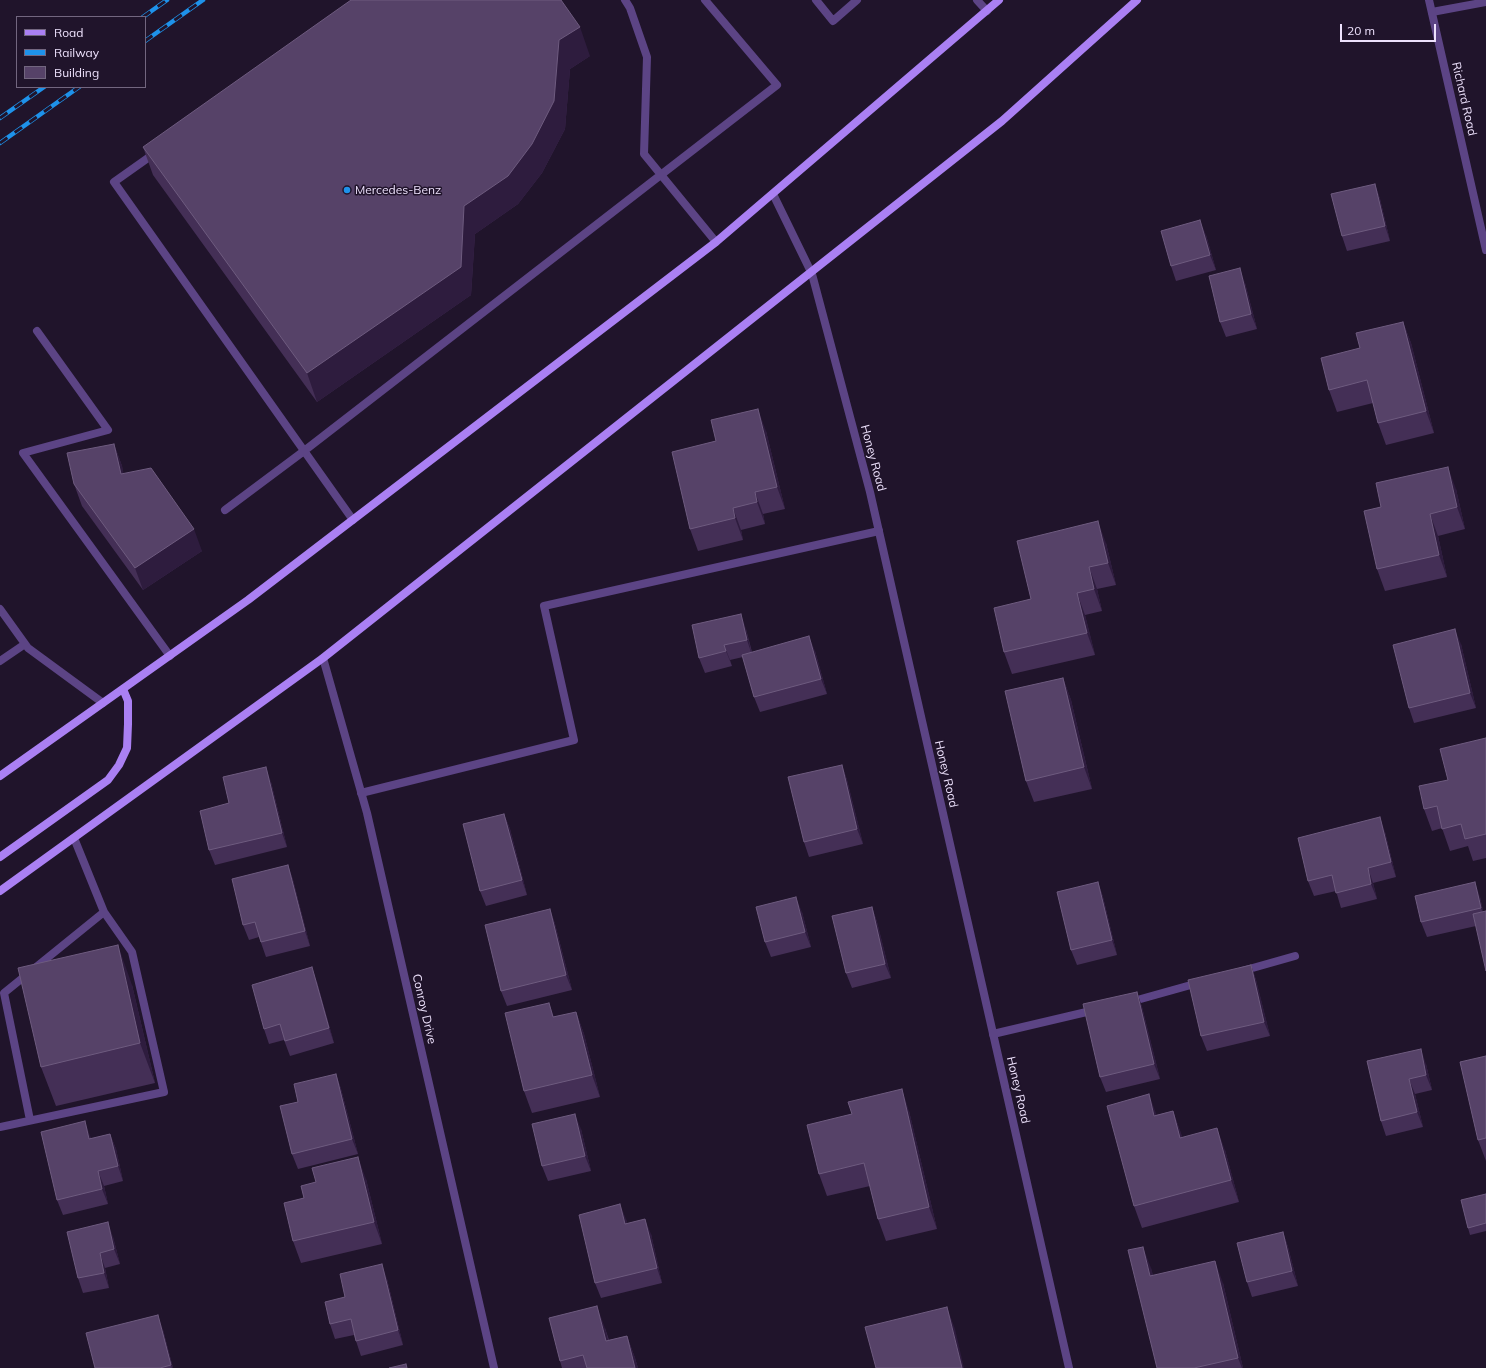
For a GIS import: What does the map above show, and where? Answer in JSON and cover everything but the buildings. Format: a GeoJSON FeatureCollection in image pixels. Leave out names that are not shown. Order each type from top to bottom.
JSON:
{"type":"FeatureCollection","features":[{"type":"Feature","properties":{"kind":"main road"},"geometry":{"type":"LineString","coordinates":[[0,776],[248,600],[716,242],[999,0]]}},
{"type":"Feature","properties":{"kind":"main road"},"geometry":{"type":"LineString","coordinates":[[0,891],[324,658],[812,274],[1002,121],[1137,0]]}},
{"type":"Feature","properties":{"kind":"main road"},"geometry":{"type":"LineString","coordinates":[[0,858],[108,780],[119,766],[127,748],[128,701],[123,689]]}},
{"type":"Feature","properties":{"kind":"street"},"geometry":{"type":"LineString","coordinates":[[625,0],[630,8],[647,57],[644,154],[716,242]]}},
{"type":"Feature","properties":{"kind":"street"},"geometry":{"type":"LineString","coordinates":[[225,510],[304,451],[777,85],[705,0]]}},
{"type":"Feature","properties":{"kind":"street"},"geometry":{"type":"LineString","coordinates":[[816,0],[833,21],[857,0]]}},
{"type":"Feature","properties":{"kind":"street"},"geometry":{"type":"LineString","coordinates":[[977,0],[987,11]]}},
{"type":"Feature","properties":{"kind":"street","name":"Richard Road"},"geometry":{"type":"LineString","coordinates":[[1430,0],[1486,250]]}},
{"type":"Feature","properties":{"kind":"street"},"geometry":{"type":"LineString","coordinates":[[1432,12],[1486,2]]}},
{"type":"Feature","properties":{"kind":"street"},"geometry":{"type":"LineString","coordinates":[[159,150],[114,182],[353,520]]}},
{"type":"Feature","properties":{"kind":"street","name":"Honey Road"},"geometry":{"type":"LineString","coordinates":[[773,194],[812,274],[879,531],[1069,1368]]}},
{"type":"Feature","properties":{"kind":"street"},"geometry":{"type":"LineString","coordinates":[[37,331],[108,430],[23,453],[170,656]]}},
{"type":"Feature","properties":{"kind":"street"},"geometry":{"type":"LineString","coordinates":[[361,793],[574,740],[544,606],[879,531]]}},
{"type":"Feature","properties":{"kind":"street"},"geometry":{"type":"LineString","coordinates":[[0,609],[28,648],[103,703]]}},
{"type":"Feature","properties":{"kind":"street"},"geometry":{"type":"LineString","coordinates":[[0,661],[25,644]]}},
{"type":"Feature","properties":{"kind":"street","name":"Conroy Drive"},"geometry":{"type":"LineString","coordinates":[[324,658],[361,793],[494,1368]]}},
{"type":"Feature","properties":{"kind":"street"},"geometry":{"type":"LineString","coordinates":[[0,1127],[164,1092],[132,952],[104,912],[74,838]]}},
{"type":"Feature","properties":{"kind":"street"},"geometry":{"type":"LineString","coordinates":[[30,1120],[4,993],[104,912]]}},
{"type":"Feature","properties":{"kind":"street"},"geometry":{"type":"LineString","coordinates":[[1234,973],[1295,956]]}},
{"type":"Feature","properties":{"kind":"street"},"geometry":{"type":"LineString","coordinates":[[1119,1004],[1203,982]]}},
{"type":"Feature","properties":{"kind":"street"},"geometry":{"type":"LineString","coordinates":[[993,1034],[1104,1008]]}},
{"type":"Feature","properties":{"kind":"railway"},"geometry":{"type":"LineString","coordinates":[[144,16],[167,0]]}},
{"type":"Feature","properties":{"kind":"railway"},"geometry":{"type":"LineString","coordinates":[[146,40],[203,0]]}},
{"type":"Feature","properties":{"kind":"railway"},"geometry":{"type":"LineString","coordinates":[[0,118],[43,88]]}},
{"type":"Feature","properties":{"kind":"railway"},"geometry":{"type":"LineString","coordinates":[[0,143],[78,88]]}},
{"type":"Feature","properties":{"kind":"place","name":"Mercedes-Benz"},"geometry":{"type":"Point","coordinates":[347,190]}}]}
